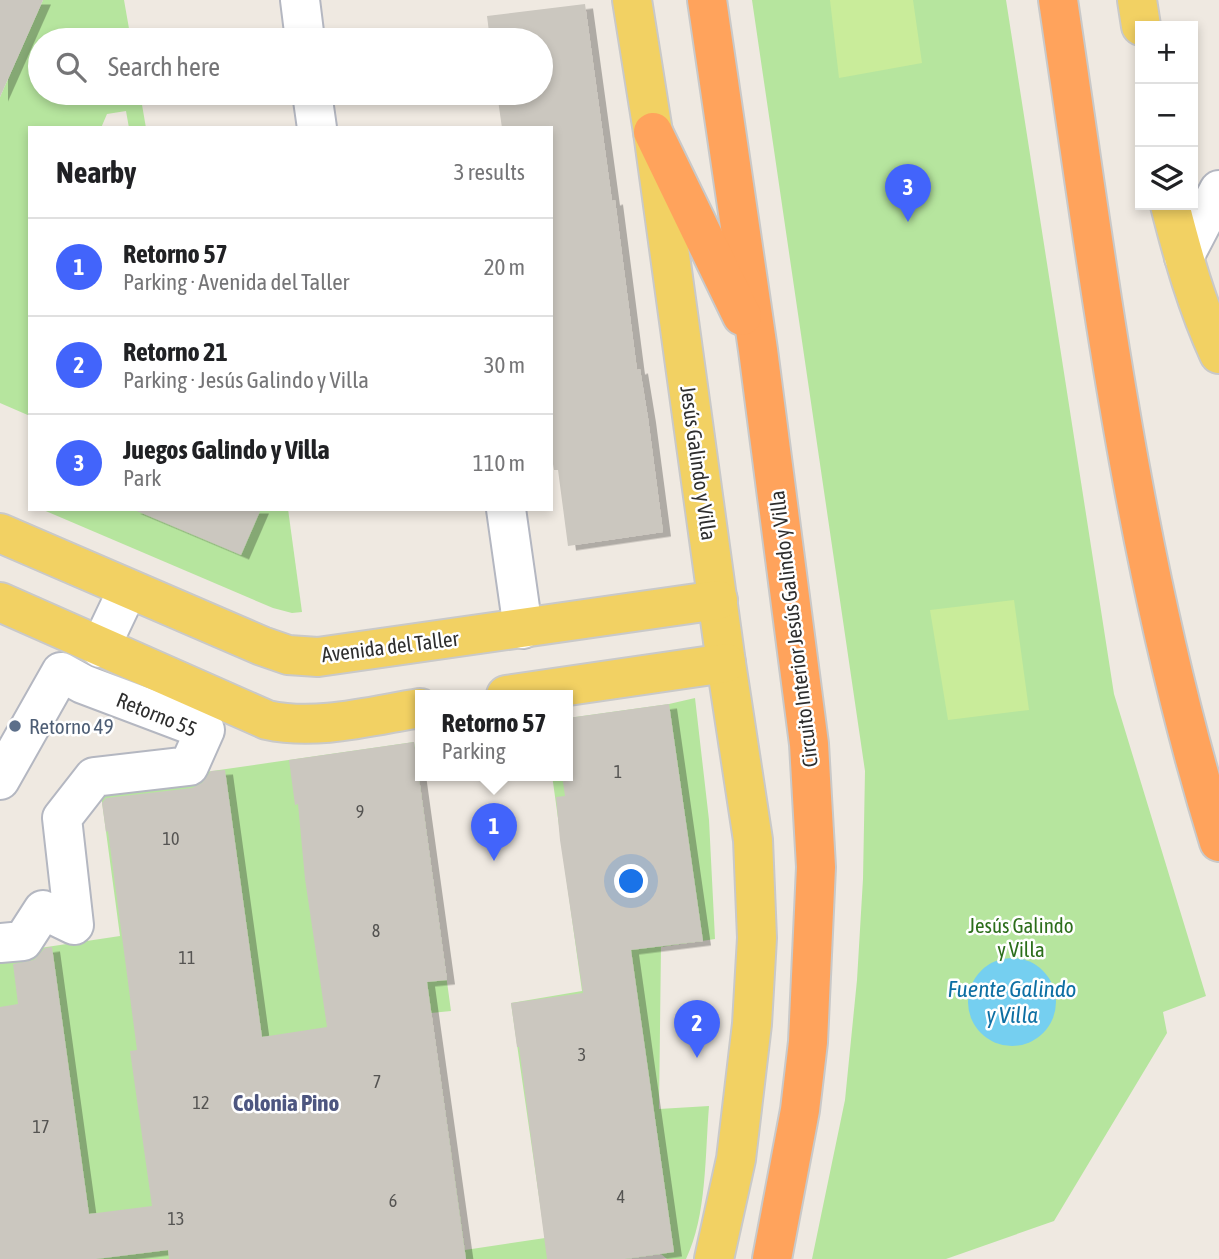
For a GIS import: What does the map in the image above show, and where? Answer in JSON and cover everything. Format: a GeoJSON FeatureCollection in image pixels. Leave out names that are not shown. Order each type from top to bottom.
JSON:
{"type":"FeatureCollection","features":[{"type":"Feature","properties":{"kind":"highway","name":"Circuito Interior Jesús Galindo y Villa"},"geometry":{"type":"LineString","coordinates":[[707,0],[758,350],[809,744],[816,867],[808,1042],[800,1110],[772,1259]]}},
{"type":"Feature","properties":{"kind":"highway"},"geometry":{"type":"LineString","coordinates":[[1058,0],[1125,451],[1160,619],[1201,784],[1219,842]]}},
{"type":"Feature","properties":{"kind":"highway"},"geometry":{"type":"LineString","coordinates":[[1066,52],[1077,0]]}},
{"type":"Feature","properties":{"kind":"highway"},"geometry":{"type":"LineString","coordinates":[[653,132],[758,350]]}},
{"type":"Feature","properties":{"kind":"main road","name":"Jesús Galindo y Villa"},"geometry":{"type":"LineString","coordinates":[[632,0],[753,840],[757,938],[752,1024],[743,1114],[727,1205],[714,1259]]}},
{"type":"Feature","properties":{"kind":"main road"},"geometry":{"type":"LineString","coordinates":[[1137,0],[1140,21]]}},
{"type":"Feature","properties":{"kind":"main road"},"geometry":{"type":"LineString","coordinates":[[1171,210],[1184,257],[1219,354]]}},
{"type":"Feature","properties":{"kind":"main road","name":"Avenida del Taller"},"geometry":{"type":"LineString","coordinates":[[0,533],[288,655],[318,657],[718,600]]}},
{"type":"Feature","properties":{"kind":"main road"},"geometry":{"type":"LineString","coordinates":[[0,602],[268,720],[292,725],[322,723],[415,709]]}},
{"type":"Feature","properties":{"kind":"main road"},"geometry":{"type":"LineString","coordinates":[[540,690],[726,663]]}},
{"type":"Feature","properties":{"kind":"street"},"geometry":{"type":"LineString","coordinates":[[300,0],[304,28]]}},
{"type":"Feature","properties":{"kind":"street"},"geometry":{"type":"LineString","coordinates":[[314,105],[317,126]]}},
{"type":"Feature","properties":{"kind":"street"},"geometry":{"type":"LineString","coordinates":[[1184,257],[1219,190]]}},
{"type":"Feature","properties":{"kind":"street"},"geometry":{"type":"LineString","coordinates":[[506,511],[523,629]]}},
{"type":"Feature","properties":{"kind":"street"},"geometry":{"type":"LineString","coordinates":[[100,648],[128,589]]}},
{"type":"Feature","properties":{"kind":"street","name":"Retorno 55"},"geometry":{"type":"LineString","coordinates":[[0,780],[61,672],[83,684],[205,730],[189,766],[94,777],[62,818],[74,925],[43,910],[23,941],[0,943]]}},
{"type":"Feature","properties":{"kind":"green space"},"geometry":{"type":"Polygon","coordinates":[[[43,0],[124,0],[129,28],[31,28],[43,0]]]}},
{"type":"Feature","properties":{"kind":"green space","name":"Jesús Galindo y Villa"},"geometry":{"type":"Polygon","coordinates":[[[752,0],[1006,0],[1114,694],[1206,996],[1163,1012],[1167,1033],[1054,1221],[946,1259],[812,1259],[845,1100],[857,980],[863,879],[865,771],[752,0]]]}},
{"type":"Feature","properties":{"kind":"green space"},"geometry":{"type":"Polygon","coordinates":[[[830,0],[913,0],[922,63],[839,78],[830,0]]]}},
{"type":"Feature","properties":{"kind":"green space"},"geometry":{"type":"Polygon","coordinates":[[[28,34],[28,105],[142,105],[146,126],[129,126],[126,111],[107,114],[102,126],[28,126],[28,415],[0,403],[0,97],[28,34]]]}},
{"type":"Feature","properties":{"kind":"green space"},"geometry":{"type":"Polygon","coordinates":[[[46,511],[288,511],[302,612],[292,613],[273,608],[46,511]]]}},
{"type":"Feature","properties":{"kind":"green space"},"geometry":{"type":"Polygon","coordinates":[[[1014,600],[1029,710],[948,720],[930,610],[1014,600]]]}},
{"type":"Feature","properties":{"kind":"green space"},"geometry":{"type":"Polygon","coordinates":[[[695,698],[709,820],[715,939],[661,947],[659,1109],[709,1106],[706,1164],[698,1224],[686,1259],[667,1259],[661,1254],[625,1259],[0,1259],[0,954],[120,936],[100,787],[414,742],[415,781],[419,781],[451,1011],[431,1013],[465,1250],[545,1238],[511,1003],[582,991],[553,781],[573,781],[573,717],[695,698]]]}},
{"type":"Feature","properties":{"kind":"water","name":"Fuente Galindo y Villa"},"geometry":{"type":"Polygon","coordinates":[[[1012,958],[1037,965],[1049,977],[1056,1002],[1049,1027],[1037,1039],[1012,1046],[987,1039],[975,1027],[968,1002],[975,977],[987,965],[1012,958]]]}},
{"type":"Feature","properties":{"kind":"building"},"geometry":{"type":"Polygon","coordinates":[[[0,0],[43,0],[31,28],[28,28],[28,34],[0,97],[0,0]]]}},
{"type":"Feature","properties":{"kind":"building"},"geometry":{"type":"Polygon","coordinates":[[[585,4],[663,532],[568,546],[558,470],[554,470],[553,464],[553,126],[502,126],[499,105],[553,105],[553,28],[488,28],[487,16],[585,4]]]}},
{"type":"Feature","properties":{"kind":"building"},"geometry":{"type":"Polygon","coordinates":[[[137,511],[260,511],[241,555],[137,511]]]}},
{"type":"Feature","properties":{"kind":"building"},"geometry":{"type":"Polygon","coordinates":[[[669,704],[703,941],[631,950],[674,1252],[625,1259],[547,1259],[511,1003],[583,993],[556,797],[565,796],[563,781],[573,781],[573,717],[669,704]]]}},
{"type":"Feature","properties":{"kind":"building"},"geometry":{"type":"Polygon","coordinates":[[[414,742],[415,781],[419,781],[447,980],[427,982],[466,1259],[169,1259],[168,1250],[96,1259],[0,1259],[0,1007],[18,1004],[13,964],[34,960],[45,948],[52,947],[89,1214],[152,1206],[130,1051],[137,1050],[102,803],[106,798],[192,788],[202,783],[211,771],[225,770],[262,1037],[327,1027],[305,879],[298,804],[295,805],[289,760],[414,742]]]}},
{"type":"Feature","properties":{"kind":"place","name":"Juegos Galindo y Villa"},"geometry":{"type":"Point","coordinates":[908,222]}},
{"type":"Feature","properties":{"kind":"place","name":"Retorno 49"},"geometry":{"type":"Point","coordinates":[15,726]}},
{"type":"Feature","properties":{"kind":"place","name":"Retorno 57"},"geometry":{"type":"Point","coordinates":[494,861]}},
{"type":"Feature","properties":{"kind":"place","name":"Retorno 21"},"geometry":{"type":"Point","coordinates":[697,1058]}},
{"type":"Feature","properties":{"kind":"district","name":"Colonia Pino"},"geometry":{"type":"Point","coordinates":[286,1103]}}]}
